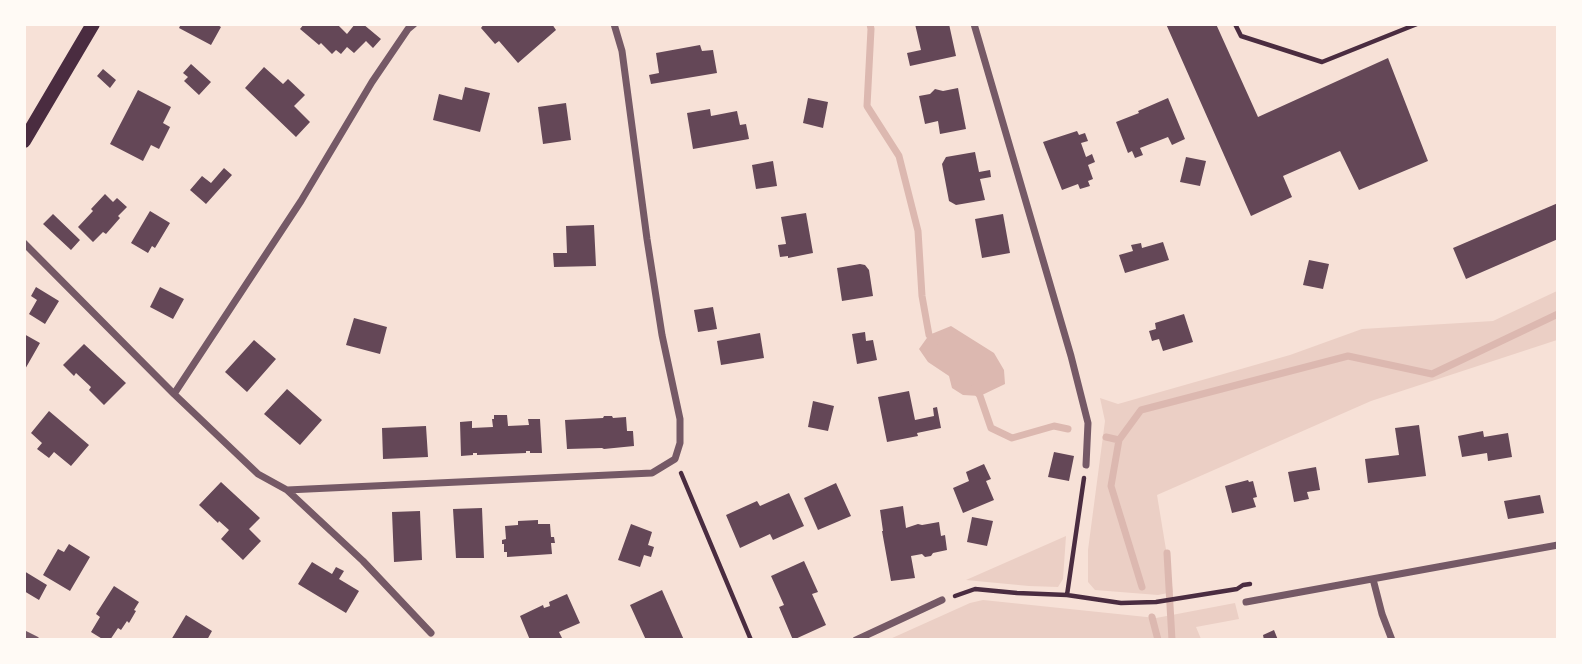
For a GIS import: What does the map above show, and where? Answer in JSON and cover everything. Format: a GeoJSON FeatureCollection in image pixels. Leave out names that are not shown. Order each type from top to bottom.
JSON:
{"type":"FeatureCollection","features":[{"type":"Feature","properties":{"kind":"main road"},"geometry":{"type":"LineString","coordinates":[[24,141],[93,24]]}},
{"type":"Feature","properties":{"kind":"street"},"geometry":{"type":"LineString","coordinates":[[173,394],[302,201],[372,82],[414,24]]}},
{"type":"Feature","properties":{"kind":"street"},"geometry":{"type":"LineString","coordinates":[[287,490],[652,473],[675,459],[680,443],[680,419],[662,335],[622,51],[614,24]]}},
{"type":"Feature","properties":{"kind":"street"},"geometry":{"type":"LineString","coordinates":[[974,24],[1078,382],[1088,423],[1086,465]]}},
{"type":"Feature","properties":{"kind":"street"},"geometry":{"type":"LineString","coordinates":[[24,243],[173,394],[258,474],[287,490],[363,561],[431,633]]}},
{"type":"Feature","properties":{"kind":"street"},"geometry":{"type":"LineString","coordinates":[[1246,602],[1558,545]]}},
{"type":"Feature","properties":{"kind":"street"},"geometry":{"type":"LineString","coordinates":[[1373,579],[1381,614],[1392,639]]}},
{"type":"Feature","properties":{"kind":"street"},"geometry":{"type":"LineString","coordinates":[[856,639],[942,600]]}},
{"type":"Feature","properties":{"kind":"street"},"geometry":{"type":"LineString","coordinates":[[24,634],[36,639]]}},
{"type":"Feature","properties":{"kind":"path"},"geometry":{"type":"LineString","coordinates":[[1235,24],[1241,36],[1322,62],[1416,24]]}},
{"type":"Feature","properties":{"kind":"path"},"geometry":{"type":"LineString","coordinates":[[675,459],[751,639]]}},
{"type":"Feature","properties":{"kind":"path"},"geometry":{"type":"LineString","coordinates":[[1067,595],[1086,465]]}},
{"type":"Feature","properties":{"kind":"path"},"geometry":{"type":"LineString","coordinates":[[942,600],[975,589],[1067,595],[1121,603],[1156,602],[1185,597]]}},
{"type":"Feature","properties":{"kind":"shaded area"},"geometry":{"type":"Polygon","coordinates":[[[1557,291],[1557,340],[1371,401],[1157,495],[1173,592],[1158,595],[1095,590],[1088,582],[1088,550],[1105,421],[1100,398],[1118,404],[1290,355],[1362,329],[1493,321],[1557,291]]]}},
{"type":"Feature","properties":{"kind":"shaded area"},"geometry":{"type":"Polygon","coordinates":[[[951,326],[994,353],[1004,370],[1005,384],[980,396],[963,395],[952,388],[949,376],[928,362],[919,349],[929,335],[951,326]]]}},
{"type":"Feature","properties":{"kind":"shaded area"},"geometry":{"type":"Polygon","coordinates":[[[1066,536],[1063,579],[1058,587],[966,580],[1066,536]]]}},
{"type":"Feature","properties":{"kind":"shaded area"},"geometry":{"type":"Polygon","coordinates":[[[983,600],[1156,618],[1235,603],[1239,619],[1196,627],[1201,639],[890,639],[970,603],[983,600]]]}},
{"type":"Feature","properties":{"kind":"building"},"geometry":{"type":"Polygon","coordinates":[[[181,24],[216,24],[221,27],[211,45],[179,28],[181,24]]]}},
{"type":"Feature","properties":{"kind":"building"},"geometry":{"type":"Polygon","coordinates":[[[304,24],[337,24],[347,34],[355,24],[363,24],[381,39],[373,48],[366,41],[354,53],[347,47],[341,54],[336,50],[332,54],[300,29],[304,24]]]}},
{"type":"Feature","properties":{"kind":"building"},"geometry":{"type":"Polygon","coordinates":[[[484,24],[552,24],[556,30],[518,63],[499,41],[495,44],[481,28],[484,24]]]}},
{"type":"Feature","properties":{"kind":"building"},"geometry":{"type":"Polygon","coordinates":[[[915,24],[949,24],[956,56],[910,66],[907,53],[921,50],[915,24]]]}},
{"type":"Feature","properties":{"kind":"building"},"geometry":{"type":"Polygon","coordinates":[[[1166,24],[1216,24],[1258,117],[1388,58],[1428,161],[1359,190],[1340,151],[1283,176],[1292,197],[1251,216],[1166,24]]]}},
{"type":"Feature","properties":{"kind":"building"},"geometry":{"type":"Polygon","coordinates":[[[700,45],[702,51],[713,50],[717,73],[651,84],[649,75],[659,73],[656,53],[700,45]]]}},
{"type":"Feature","properties":{"kind":"building"},"geometry":{"type":"Polygon","coordinates":[[[191,64],[211,82],[199,95],[184,81],[188,77],[183,73],[191,64]]]}},
{"type":"Feature","properties":{"kind":"building"},"geometry":{"type":"Polygon","coordinates":[[[264,67],[283,84],[288,79],[305,95],[294,106],[310,122],[296,137],[245,88],[264,67]]]}},
{"type":"Feature","properties":{"kind":"building"},"geometry":{"type":"Polygon","coordinates":[[[103,69],[116,80],[110,88],[97,76],[103,69]]]}},
{"type":"Feature","properties":{"kind":"building"},"geometry":{"type":"Polygon","coordinates":[[[465,87],[490,93],[480,132],[433,120],[439,94],[462,100],[465,87]]]}},
{"type":"Feature","properties":{"kind":"building"},"geometry":{"type":"Polygon","coordinates":[[[958,88],[966,129],[940,134],[938,121],[925,124],[919,96],[930,94],[935,89],[943,91],[958,88]]]}},
{"type":"Feature","properties":{"kind":"building"},"geometry":{"type":"Polygon","coordinates":[[[138,90],[171,107],[163,123],[170,127],[159,149],[151,145],[143,161],[110,144],[138,90]]]}},
{"type":"Feature","properties":{"kind":"building"},"geometry":{"type":"Polygon","coordinates":[[[808,98],[828,102],[823,128],[803,123],[808,98]]]}},
{"type":"Feature","properties":{"kind":"building"},"geometry":{"type":"Polygon","coordinates":[[[1168,98],[1185,139],[1172,145],[1168,137],[1140,148],[1143,155],[1135,158],[1132,151],[1128,153],[1116,122],[1168,98]]]}},
{"type":"Feature","properties":{"kind":"building"},"geometry":{"type":"Polygon","coordinates":[[[566,103],[571,140],[543,144],[538,107],[566,103]]]}},
{"type":"Feature","properties":{"kind":"building"},"geometry":{"type":"Polygon","coordinates":[[[710,109],[711,116],[737,111],[740,125],[746,124],[749,139],[693,149],[687,113],[710,109]]]}},
{"type":"Feature","properties":{"kind":"building"},"geometry":{"type":"Polygon","coordinates":[[[1077,131],[1079,135],[1085,133],[1088,141],[1081,143],[1086,157],[1092,154],[1095,162],[1088,165],[1093,179],[1088,181],[1090,186],[1080,189],[1078,184],[1062,190],[1043,142],[1077,131]]]}},
{"type":"Feature","properties":{"kind":"building"},"geometry":{"type":"Polygon","coordinates":[[[975,152],[979,172],[990,170],[991,177],[980,179],[985,200],[956,205],[949,201],[942,164],[946,157],[975,152]]]}},
{"type":"Feature","properties":{"kind":"building"},"geometry":{"type":"Polygon","coordinates":[[[1186,157],[1206,161],[1200,186],[1180,182],[1186,157]]]}},
{"type":"Feature","properties":{"kind":"building"},"geometry":{"type":"Polygon","coordinates":[[[773,161],[777,186],[756,189],[752,165],[773,161]]]}},
{"type":"Feature","properties":{"kind":"building"},"geometry":{"type":"Polygon","coordinates":[[[224,168],[232,175],[206,204],[190,190],[202,176],[211,183],[224,168]]]}},
{"type":"Feature","properties":{"kind":"building"},"geometry":{"type":"Polygon","coordinates":[[[105,194],[113,202],[117,198],[127,207],[106,234],[103,232],[93,242],[78,227],[105,194]]]}},
{"type":"Feature","properties":{"kind":"building"},"geometry":{"type":"Polygon","coordinates":[[[1558,203],[1558,239],[1466,279],[1453,248],[1558,203]]]}},
{"type":"Feature","properties":{"kind":"building"},"geometry":{"type":"Polygon","coordinates":[[[150,211],[170,223],[155,248],[152,246],[148,253],[131,243],[150,211]]]}},
{"type":"Feature","properties":{"kind":"building"},"geometry":{"type":"Polygon","coordinates":[[[806,213],[813,253],[780,257],[778,245],[786,244],[781,217],[806,213]]]}},
{"type":"Feature","properties":{"kind":"building"},"geometry":{"type":"Polygon","coordinates":[[[53,214],[80,240],[71,250],[43,224],[53,214]]]}},
{"type":"Feature","properties":{"kind":"building"},"geometry":{"type":"Polygon","coordinates":[[[1003,214],[1010,253],[982,258],[975,219],[1003,214]]]}},
{"type":"Feature","properties":{"kind":"building"},"geometry":{"type":"Polygon","coordinates":[[[594,225],[596,266],[554,267],[553,253],[567,253],[566,226],[594,225]]]}},
{"type":"Feature","properties":{"kind":"building"},"geometry":{"type":"Polygon","coordinates":[[[1163,242],[1169,260],[1125,273],[1119,255],[1133,251],[1131,245],[1141,243],[1142,248],[1163,242]]]}},
{"type":"Feature","properties":{"kind":"building"},"geometry":{"type":"Polygon","coordinates":[[[1309,260],[1329,264],[1323,289],[1303,285],[1309,260]]]}},
{"type":"Feature","properties":{"kind":"building"},"geometry":{"type":"Polygon","coordinates":[[[860,264],[869,270],[873,296],[842,301],[837,268],[860,264]]]}},
{"type":"Feature","properties":{"kind":"building"},"geometry":{"type":"Polygon","coordinates":[[[36,287],[59,301],[45,324],[29,314],[37,300],[31,296],[36,287]]]}},
{"type":"Feature","properties":{"kind":"building"},"geometry":{"type":"Polygon","coordinates":[[[160,287],[184,299],[173,319],[150,307],[160,287]]]}},
{"type":"Feature","properties":{"kind":"building"},"geometry":{"type":"Polygon","coordinates":[[[713,307],[717,329],[698,332],[694,310],[713,307]]]}},
{"type":"Feature","properties":{"kind":"building"},"geometry":{"type":"Polygon","coordinates":[[[1184,314],[1193,342],[1163,351],[1159,339],[1152,341],[1149,331],[1156,329],[1155,323],[1184,314]]]}},
{"type":"Feature","properties":{"kind":"building"},"geometry":{"type":"Polygon","coordinates":[[[354,318],[387,327],[380,354],[346,345],[354,318]]]}},
{"type":"Feature","properties":{"kind":"building"},"geometry":{"type":"Polygon","coordinates":[[[865,332],[866,341],[873,340],[877,360],[857,364],[852,334],[865,332]]]}},
{"type":"Feature","properties":{"kind":"building"},"geometry":{"type":"Polygon","coordinates":[[[760,333],[764,358],[721,365],[717,341],[760,333]]]}},
{"type":"Feature","properties":{"kind":"building"},"geometry":{"type":"Polygon","coordinates":[[[24,334],[40,343],[24,371],[24,334]]]}},
{"type":"Feature","properties":{"kind":"building"},"geometry":{"type":"Polygon","coordinates":[[[254,340],[276,359],[247,392],[225,372],[254,340]]]}},
{"type":"Feature","properties":{"kind":"building"},"geometry":{"type":"Polygon","coordinates":[[[84,344],[126,383],[104,405],[89,390],[91,387],[63,365],[84,344]]]}},
{"type":"Feature","properties":{"kind":"building"},"geometry":{"type":"Polygon","coordinates":[[[287,389],[322,420],[300,445],[264,414],[287,389]]]}},
{"type":"Feature","properties":{"kind":"building"},"geometry":{"type":"Polygon","coordinates":[[[909,391],[915,420],[934,416],[933,408],[937,407],[941,428],[887,442],[878,397],[909,391]]]}},
{"type":"Feature","properties":{"kind":"building"},"geometry":{"type":"Polygon","coordinates":[[[813,401],[834,406],[828,431],[808,427],[813,401]]]}},
{"type":"Feature","properties":{"kind":"building"},"geometry":{"type":"Polygon","coordinates":[[[49,411],[89,445],[71,466],[54,452],[49,458],[37,449],[42,443],[31,433],[49,411]]]}},
{"type":"Feature","properties":{"kind":"building"},"geometry":{"type":"Polygon","coordinates":[[[494,415],[507,415],[508,426],[529,425],[528,419],[540,419],[542,453],[526,451],[461,456],[460,422],[472,421],[472,428],[493,427],[494,415]]]}},
{"type":"Feature","properties":{"kind":"building"},"geometry":{"type":"Polygon","coordinates":[[[626,417],[627,431],[633,431],[634,446],[567,449],[565,420],[626,417]]]}},
{"type":"Feature","properties":{"kind":"building"},"geometry":{"type":"Polygon","coordinates":[[[1419,425],[1426,476],[1368,483],[1365,459],[1399,455],[1395,428],[1419,425]]]}},
{"type":"Feature","properties":{"kind":"building"},"geometry":{"type":"Polygon","coordinates":[[[426,426],[428,457],[383,459],[382,428],[426,426]]]}},
{"type":"Feature","properties":{"kind":"building"},"geometry":{"type":"Polygon","coordinates":[[[1483,431],[1484,437],[1508,433],[1512,457],[1488,461],[1487,453],[1462,457],[1458,436],[1483,431]]]}},
{"type":"Feature","properties":{"kind":"building"},"geometry":{"type":"Polygon","coordinates":[[[1054,452],[1074,456],[1069,481],[1048,477],[1054,452]]]}},
{"type":"Feature","properties":{"kind":"building"},"geometry":{"type":"Polygon","coordinates":[[[984,464],[991,479],[986,481],[994,500],[963,513],[953,488],[969,481],[966,472],[984,464]]]}},
{"type":"Feature","properties":{"kind":"building"},"geometry":{"type":"Polygon","coordinates":[[[1316,467],[1320,490],[1307,492],[1309,499],[1294,502],[1288,472],[1316,467]]]}},
{"type":"Feature","properties":{"kind":"building"},"geometry":{"type":"Polygon","coordinates":[[[1253,481],[1257,497],[1253,498],[1256,507],[1232,513],[1225,486],[1253,481]]]}},
{"type":"Feature","properties":{"kind":"building"},"geometry":{"type":"Polygon","coordinates":[[[221,482],[260,518],[249,529],[261,541],[243,560],[221,539],[229,530],[199,505],[221,482]]]}},
{"type":"Feature","properties":{"kind":"building"},"geometry":{"type":"Polygon","coordinates":[[[836,483],[851,516],[818,530],[804,498],[836,483]]]}},
{"type":"Feature","properties":{"kind":"building"},"geometry":{"type":"Polygon","coordinates":[[[789,493],[804,526],[773,540],[770,534],[740,548],[726,515],[757,501],[760,506],[789,493]]]}},
{"type":"Feature","properties":{"kind":"building"},"geometry":{"type":"Polygon","coordinates":[[[1540,495],[1544,513],[1508,519],[1504,501],[1540,495]]]}},
{"type":"Feature","properties":{"kind":"building"},"geometry":{"type":"Polygon","coordinates":[[[903,506],[906,528],[939,522],[941,536],[945,535],[947,550],[925,557],[922,554],[911,556],[915,578],[891,581],[880,510],[903,506]]]}},
{"type":"Feature","properties":{"kind":"building"},"geometry":{"type":"Polygon","coordinates":[[[482,508],[484,558],[456,558],[453,509],[482,508]]]}},
{"type":"Feature","properties":{"kind":"building"},"geometry":{"type":"Polygon","coordinates":[[[420,511],[422,560],[394,562],[392,512],[420,511]]]}},
{"type":"Feature","properties":{"kind":"building"},"geometry":{"type":"Polygon","coordinates":[[[972,517],[993,521],[987,546],[967,542],[972,517]]]}},
{"type":"Feature","properties":{"kind":"building"},"geometry":{"type":"Polygon","coordinates":[[[538,520],[538,524],[550,524],[551,537],[554,537],[555,543],[551,543],[552,554],[507,557],[502,544],[502,540],[506,539],[505,526],[518,525],[518,521],[538,520]]]}},
{"type":"Feature","properties":{"kind":"building"},"geometry":{"type":"Polygon","coordinates":[[[631,524],[652,532],[648,545],[654,547],[651,557],[644,555],[640,567],[618,560],[631,524]]]}},
{"type":"Feature","properties":{"kind":"building"},"geometry":{"type":"Polygon","coordinates":[[[69,544],[90,557],[70,591],[43,575],[58,549],[64,552],[69,544]]]}},
{"type":"Feature","properties":{"kind":"building"},"geometry":{"type":"Polygon","coordinates":[[[804,561],[818,592],[812,594],[826,625],[793,640],[779,607],[784,605],[771,576],[804,561]]]}},
{"type":"Feature","properties":{"kind":"building"},"geometry":{"type":"Polygon","coordinates":[[[312,562],[332,574],[336,567],[344,571],[339,579],[359,591],[346,613],[298,584],[312,562]]]}},
{"type":"Feature","properties":{"kind":"building"},"geometry":{"type":"Polygon","coordinates":[[[24,571],[47,585],[39,600],[24,591],[24,571]]]}},
{"type":"Feature","properties":{"kind":"building"},"geometry":{"type":"Polygon","coordinates":[[[114,586],[139,602],[129,623],[127,621],[121,630],[118,628],[110,640],[104,640],[91,632],[100,617],[96,614],[114,586]]]}},
{"type":"Feature","properties":{"kind":"building"},"geometry":{"type":"Polygon","coordinates":[[[662,590],[684,640],[646,640],[630,605],[662,590]]]}},
{"type":"Feature","properties":{"kind":"building"},"geometry":{"type":"Polygon","coordinates":[[[567,594],[580,623],[559,632],[563,640],[530,640],[520,616],[543,605],[544,608],[550,606],[549,602],[567,594]]]}},
{"type":"Feature","properties":{"kind":"building"},"geometry":{"type":"Polygon","coordinates":[[[186,615],[212,631],[207,640],[171,640],[186,615]]]}},
{"type":"Feature","properties":{"kind":"building"},"geometry":{"type":"Polygon","coordinates":[[[1274,630],[1278,640],[1264,640],[1263,635],[1274,630]]]}},
{"type":"Feature","properties":{"kind":"waterway"},"geometry":{"type":"LineString","coordinates":[[870,24],[867,106],[899,156],[918,231],[922,296],[929,335],[935,342]]}},
{"type":"Feature","properties":{"kind":"waterway"},"geometry":{"type":"LineString","coordinates":[[1142,587],[1111,486],[1119,440],[1141,410],[1348,356],[1432,374],[1558,314]]}},
{"type":"Feature","properties":{"kind":"waterway"},"geometry":{"type":"LineString","coordinates":[[974,388],[980,396],[991,428],[1012,438],[1054,426],[1068,429]]}},
{"type":"Feature","properties":{"kind":"waterway"},"geometry":{"type":"LineString","coordinates":[[1106,437],[1119,440]]}},
{"type":"Feature","properties":{"kind":"waterway"},"geometry":{"type":"LineString","coordinates":[[1167,553],[1172,640]]}},
{"type":"Feature","properties":{"kind":"waterway"},"geometry":{"type":"LineString","coordinates":[[1152,617],[1158,640]]}}]}
